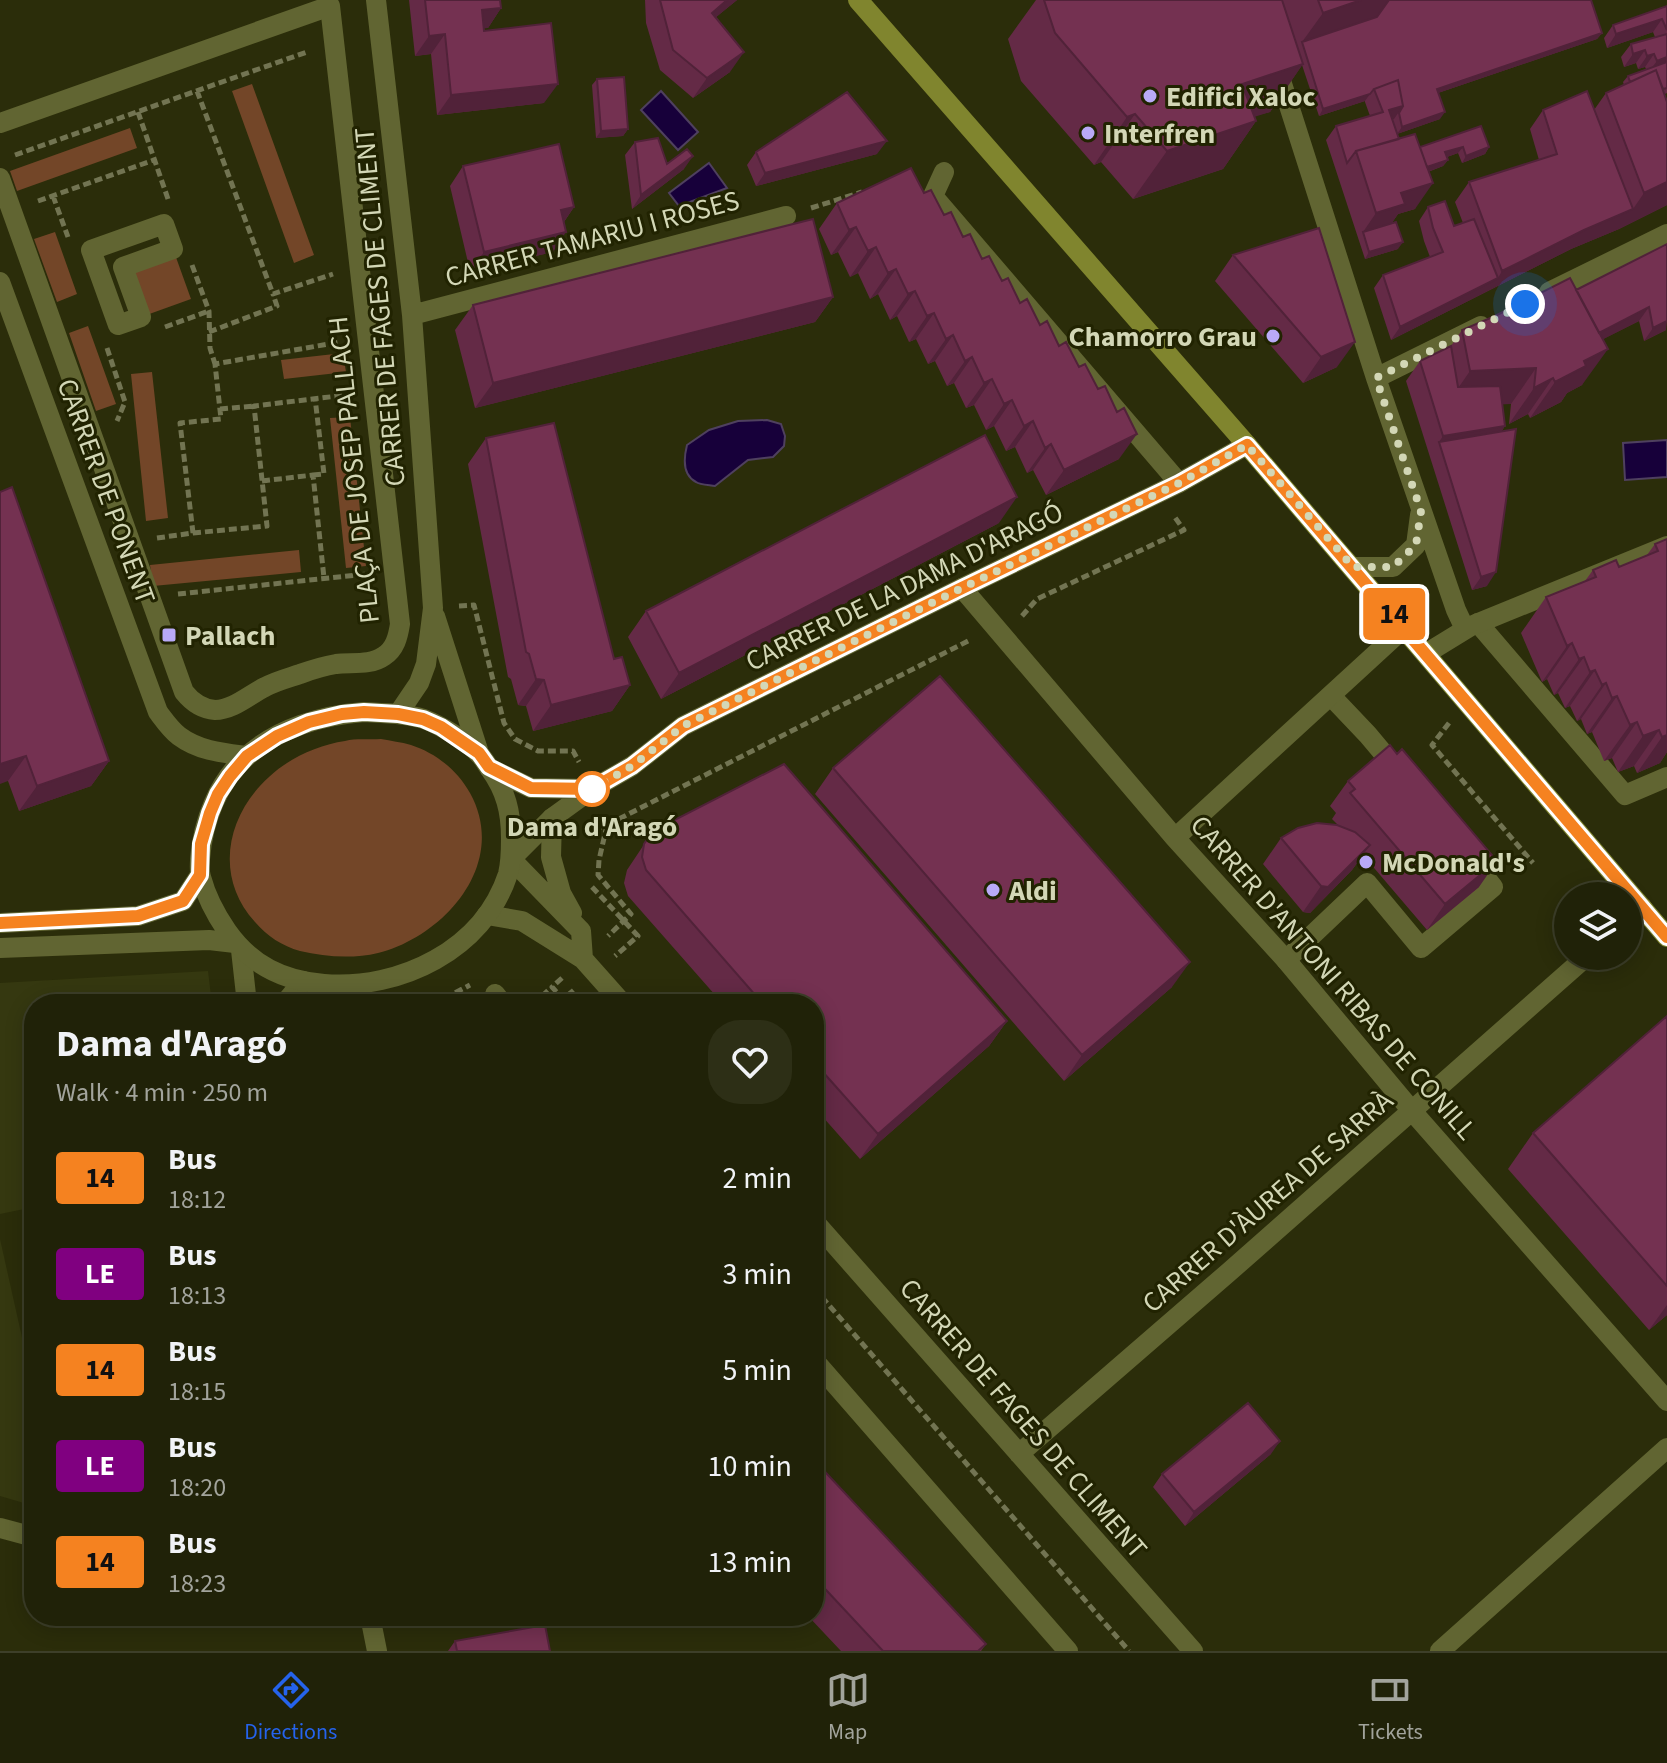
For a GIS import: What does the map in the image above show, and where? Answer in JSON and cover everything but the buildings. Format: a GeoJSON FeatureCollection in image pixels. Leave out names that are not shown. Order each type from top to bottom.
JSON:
{"type":"FeatureCollection","features":[{"type":"Feature","properties":{"kind":"main road"},"geometry":{"type":"LineString","coordinates":[[858,0],[1405,627],[1610,882]]}},
{"type":"Feature","properties":{"kind":"main road"},"geometry":{"type":"LineString","coordinates":[[1642,918],[1667,937]]}},
{"type":"Feature","properties":{"kind":"street","name":"CARRER DE FAGES DE CLIMENT"},"geometry":{"type":"LineString","coordinates":[[376,0],[412,315],[433,608],[426,664],[419,683],[398,714]]}},
{"type":"Feature","properties":{"kind":"street","name":"PLAÇA DE JOSEP PALLACH"},"geometry":{"type":"LineString","coordinates":[[0,123],[330,6],[400,624],[399,636],[384,656],[373,661],[335,664],[303,673],[268,685],[228,708],[215,710],[192,702],[184,692],[0,178]]}},
{"type":"Feature","properties":{"kind":"street"},"geometry":{"type":"LineString","coordinates":[[1270,46],[1376,378],[1456,610],[1625,795],[1667,777]]}},
{"type":"Feature","properties":{"kind":"street"},"geometry":{"type":"LineString","coordinates":[[944,172],[933,196],[1179,483]]}},
{"type":"Feature","properties":{"kind":"street","name":"CARRER TAMARIU I ROSES"},"geometry":{"type":"LineString","coordinates":[[412,315],[786,216]]}},
{"type":"Feature","properties":{"kind":"street"},"geometry":{"type":"LineString","coordinates":[[164,224],[173,249],[123,267],[141,317],[118,325],[91,250],[164,224]]}},
{"type":"Feature","properties":{"kind":"street"},"geometry":{"type":"LineString","coordinates":[[1525,304],[1667,234]]}},
{"type":"Feature","properties":{"kind":"street","name":"CARRER DE PONENT"},"geometry":{"type":"LineString","coordinates":[[0,282],[158,712],[177,735],[192,744],[210,751],[247,756]]}},
{"type":"Feature","properties":{"kind":"street"},"geometry":{"type":"LineString","coordinates":[[1376,378],[1497,318]]}},
{"type":"Feature","properties":{"kind":"street","name":"CARRER DE LA DAMA D'ARAGÓ"},"geometry":{"type":"LineString","coordinates":[[511,859],[552,818],[592,789],[632,766],[683,726],[1179,483],[1247,445]]}},
{"type":"Feature","properties":{"kind":"street"},"geometry":{"type":"LineString","coordinates":[[1353,567],[1393,567],[1416,545],[1421,511]]}},
{"type":"Feature","properties":{"kind":"street"},"geometry":{"type":"LineString","coordinates":[[1427,653],[1472,626],[1667,546]]}},
{"type":"Feature","properties":{"kind":"street","name":"CARRER D'ANTONI RIBAS DE CONILL"},"geometry":{"type":"LineString","coordinates":[[962,588],[1175,838],[1286,960],[1412,1111],[1667,1401]]}},
{"type":"Feature","properties":{"kind":"street","name":"CARRER DE FAGES DE CLIMENT"},"geometry":{"type":"LineString","coordinates":[[433,608],[484,760],[507,801],[511,820],[511,859]]}},
{"type":"Feature","properties":{"kind":"street"},"geometry":{"type":"LineString","coordinates":[[1175,838],[1405,627]]}},
{"type":"Feature","properties":{"kind":"street"},"geometry":{"type":"LineString","coordinates":[[1331,696],[1406,781]]}},
{"type":"Feature","properties":{"kind":"street"},"geometry":{"type":"LineString","coordinates":[[511,859],[508,873],[487,915],[468,935],[440,957],[392,979],[358,985],[303,981],[255,962],[238,946],[216,916],[200,875],[201,844],[210,813],[218,794],[247,756],[277,736],[309,722],[342,714],[398,714],[423,719],[441,727],[484,760],[531,788],[592,789]]}},
{"type":"Feature","properties":{"kind":"street"},"geometry":{"type":"LineString","coordinates":[[552,818],[551,857],[561,893],[581,931],[583,959]]}},
{"type":"Feature","properties":{"kind":"street"},"geometry":{"type":"LineString","coordinates":[[1286,960],[1367,883],[1421,948],[1493,887],[1455,840]]}},
{"type":"Feature","properties":{"kind":"street"},"geometry":{"type":"LineString","coordinates":[[511,859],[581,931]]}},
{"type":"Feature","properties":{"kind":"street"},"geometry":{"type":"LineString","coordinates":[[0,923],[138,916],[183,901],[200,875]]}},
{"type":"Feature","properties":{"kind":"street"},"geometry":{"type":"LineString","coordinates":[[487,915],[522,921],[583,959],[614,994]]}},
{"type":"Feature","properties":{"kind":"street"},"geometry":{"type":"LineString","coordinates":[[0,948],[209,940],[238,946]]}},
{"type":"Feature","properties":{"kind":"street"},"geometry":{"type":"LineString","coordinates":[[238,946],[245,994]]}},
{"type":"Feature","properties":{"kind":"street","name":"CARRER D'ÀUREA DE SARRÀ"},"geometry":{"type":"LineString","coordinates":[[1019,1454],[1571,970]]}},
{"type":"Feature","properties":{"kind":"street"},"geometry":{"type":"LineString","coordinates":[[292,994],[303,981]]}},
{"type":"Feature","properties":{"kind":"street","name":"CARRER DE FAGES DE CLIMENT"},"geometry":{"type":"LineString","coordinates":[[824,1232],[1193,1651]]}},
{"type":"Feature","properties":{"kind":"street"},"geometry":{"type":"LineString","coordinates":[[824,1371],[1068,1651]]}},
{"type":"Feature","properties":{"kind":"street"},"geometry":{"type":"LineString","coordinates":[[1440,1651],[1667,1448]]}},
{"type":"Feature","properties":{"kind":"street"},"geometry":{"type":"LineString","coordinates":[[0,1528],[24,1534]]}},
{"type":"Feature","properties":{"kind":"street"},"geometry":{"type":"LineString","coordinates":[[372,1626],[377,1651]]}},
{"type":"Feature","properties":{"kind":"path"},"geometry":{"type":"LineString","coordinates":[[14,155],[313,50]]}},
{"type":"Feature","properties":{"kind":"path"},"geometry":{"type":"LineString","coordinates":[[197,91],[277,306],[209,332]]}},
{"type":"Feature","properties":{"kind":"path"},"geometry":{"type":"LineString","coordinates":[[138,112],[149,144]]}},
{"type":"Feature","properties":{"kind":"path"},"geometry":{"type":"LineString","coordinates":[[43,200],[154,160]]}},
{"type":"Feature","properties":{"kind":"path"},"geometry":{"type":"LineString","coordinates":[[786,216],[875,188]]}},
{"type":"Feature","properties":{"kind":"path"},"geometry":{"type":"LineString","coordinates":[[273,294],[321,278]]}},
{"type":"Feature","properties":{"kind":"path"},"geometry":{"type":"LineString","coordinates":[[215,364],[342,341]]}},
{"type":"Feature","properties":{"kind":"path"},"geometry":{"type":"LineString","coordinates":[[193,533],[180,423],[221,419],[215,364],[210,348]]}},
{"type":"Feature","properties":{"kind":"path"},"geometry":{"type":"LineString","coordinates":[[118,381],[125,402]]}},
{"type":"Feature","properties":{"kind":"path"},"geometry":{"type":"LineString","coordinates":[[220,409],[348,395]]}},
{"type":"Feature","properties":{"kind":"path"},"geometry":{"type":"LineString","coordinates":[[262,481],[324,474],[315,398]]}},
{"type":"Feature","properties":{"kind":"path"},"geometry":{"type":"LineString","coordinates":[[169,537],[267,526],[254,406]]}},
{"type":"Feature","properties":{"kind":"path"},"geometry":{"type":"LineString","coordinates":[[313,475],[324,578]]}},
{"type":"Feature","properties":{"kind":"path"},"geometry":{"type":"LineString","coordinates":[[587,832],[607,825],[1023,616],[1037,599],[1184,530],[1157,493]]}},
{"type":"Feature","properties":{"kind":"path"},"geometry":{"type":"LineString","coordinates":[[175,594],[377,572]]}},
{"type":"Feature","properties":{"kind":"path"},"geometry":{"type":"LineString","coordinates":[[433,608],[474,605],[504,723],[515,739],[538,751],[573,751],[607,825],[598,875],[631,914],[624,921]]}},
{"type":"Feature","properties":{"kind":"path"},"geometry":{"type":"LineString","coordinates":[[1432,745],[1533,863]]}},
{"type":"Feature","properties":{"kind":"path"},"geometry":{"type":"LineString","coordinates":[[544,994],[552,987]]}},
{"type":"Feature","properties":{"kind":"path"},"geometry":{"type":"LineString","coordinates":[[824,1300],[1129,1651]]}},
{"type":"Feature","properties":{"kind":"shaded area"},"geometry":{"type":"Polygon","coordinates":[[[252,84],[314,255],[294,263],[232,91],[252,84]]]}},
{"type":"Feature","properties":{"kind":"shaded area"},"geometry":{"type":"Polygon","coordinates":[[[661,91],[698,132],[678,150],[641,110],[661,91]]]}},
{"type":"Feature","properties":{"kind":"shaded area"},"geometry":{"type":"Polygon","coordinates":[[[130,128],[137,148],[17,191],[10,171],[130,128]]]}},
{"type":"Feature","properties":{"kind":"shaded area"},"geometry":{"type":"Polygon","coordinates":[[[709,163],[727,188],[679,206],[669,193],[709,163]]]}},
{"type":"Feature","properties":{"kind":"shaded area"},"geometry":{"type":"Polygon","coordinates":[[[55,232],[77,294],[57,302],[34,239],[55,232]]]}},
{"type":"Feature","properties":{"kind":"shaded area"},"geometry":{"type":"Polygon","coordinates":[[[173,249],[191,299],[141,317],[123,267],[173,249]]]}},
{"type":"Feature","properties":{"kind":"shaded area"},"geometry":{"type":"Polygon","coordinates":[[[88,326],[116,404],[96,411],[69,333],[88,326]]]}},
{"type":"Feature","properties":{"kind":"shaded area"},"geometry":{"type":"Polygon","coordinates":[[[343,353],[346,372],[284,379],[281,360],[343,353]]]}},
{"type":"Feature","properties":{"kind":"shaded area"},"geometry":{"type":"Polygon","coordinates":[[[152,372],[168,518],[146,521],[131,374],[152,372]]]}},
{"type":"Feature","properties":{"kind":"shaded area"},"geometry":{"type":"Polygon","coordinates":[[[350,417],[366,566],[346,568],[330,418],[350,417]]]}},
{"type":"Feature","properties":{"kind":"shaded area"},"geometry":{"type":"Polygon","coordinates":[[[767,420],[781,424],[785,436],[784,446],[773,457],[748,460],[715,486],[698,483],[688,475],[685,460],[687,445],[709,430],[738,421],[767,420]]]}},
{"type":"Feature","properties":{"kind":"shaded area"},"geometry":{"type":"Polygon","coordinates":[[[1667,440],[1667,477],[1625,480],[1623,443],[1667,440]]]}},
{"type":"Feature","properties":{"kind":"shaded area"},"geometry":{"type":"Polygon","coordinates":[[[299,550],[301,572],[153,586],[150,565],[299,550]]]}},
{"type":"Feature","properties":{"kind":"shaded area"},"geometry":{"type":"Polygon","coordinates":[[[381,739],[411,745],[429,753],[453,770],[465,785],[480,819],[482,845],[476,870],[464,893],[447,913],[426,931],[403,944],[378,953],[349,957],[319,955],[287,946],[255,922],[234,886],[230,847],[243,810],[269,777],[295,758],[335,743],[381,739]]]}},
{"type":"Feature","properties":{"kind":"shaded area"},"geometry":{"type":"Polygon","coordinates":[[[208,971],[211,994],[24,994],[24,1209],[0,1214],[0,983],[208,971]]]}},
{"type":"Feature","properties":{"kind":"shaded area"},"geometry":{"type":"Polygon","coordinates":[[[0,1239],[24,1346],[24,1503],[0,1496],[0,1239]]]}},
{"type":"Feature","properties":{"kind":"bus line","name":"14"},"geometry":{"type":"LineString","coordinates":[[0,923],[138,916],[183,901],[200,875],[201,844],[218,794],[247,756],[277,736],[309,722],[342,714],[398,714],[423,719],[441,727],[479,753],[489,767],[531,788],[592,789],[632,766],[683,726],[1179,483],[1247,445],[1667,937]]}},
{"type":"Feature","properties":{"kind":"place","name":"Edifici Xaloc"},"geometry":{"type":"Point","coordinates":[1150,96]}},
{"type":"Feature","properties":{"kind":"place","name":"Interfren"},"geometry":{"type":"Point","coordinates":[1088,133]}},
{"type":"Feature","properties":{"kind":"place","name":"Chamorro Grau"},"geometry":{"type":"Point","coordinates":[1273,336]}},
{"type":"Feature","properties":{"kind":"place","name":"Pallach"},"geometry":{"type":"Point","coordinates":[169,635]}},
{"type":"Feature","properties":{"kind":"place","name":"Dama d'Aragó"},"geometry":{"type":"Point","coordinates":[592,789]}},
{"type":"Feature","properties":{"kind":"place","name":"McDonald's"},"geometry":{"type":"Point","coordinates":[1366,862]}},
{"type":"Feature","properties":{"kind":"place","name":"Aldi"},"geometry":{"type":"Point","coordinates":[993,890]}},
{"type":"Feature","properties":{"kind":"route"},"geometry":{"type":"LineString","coordinates":[[592,789],[632,766],[683,726],[1179,483],[1247,445],[1353,567],[1393,567],[1416,545],[1421,511],[1376,378],[1525,304]]}}]}
